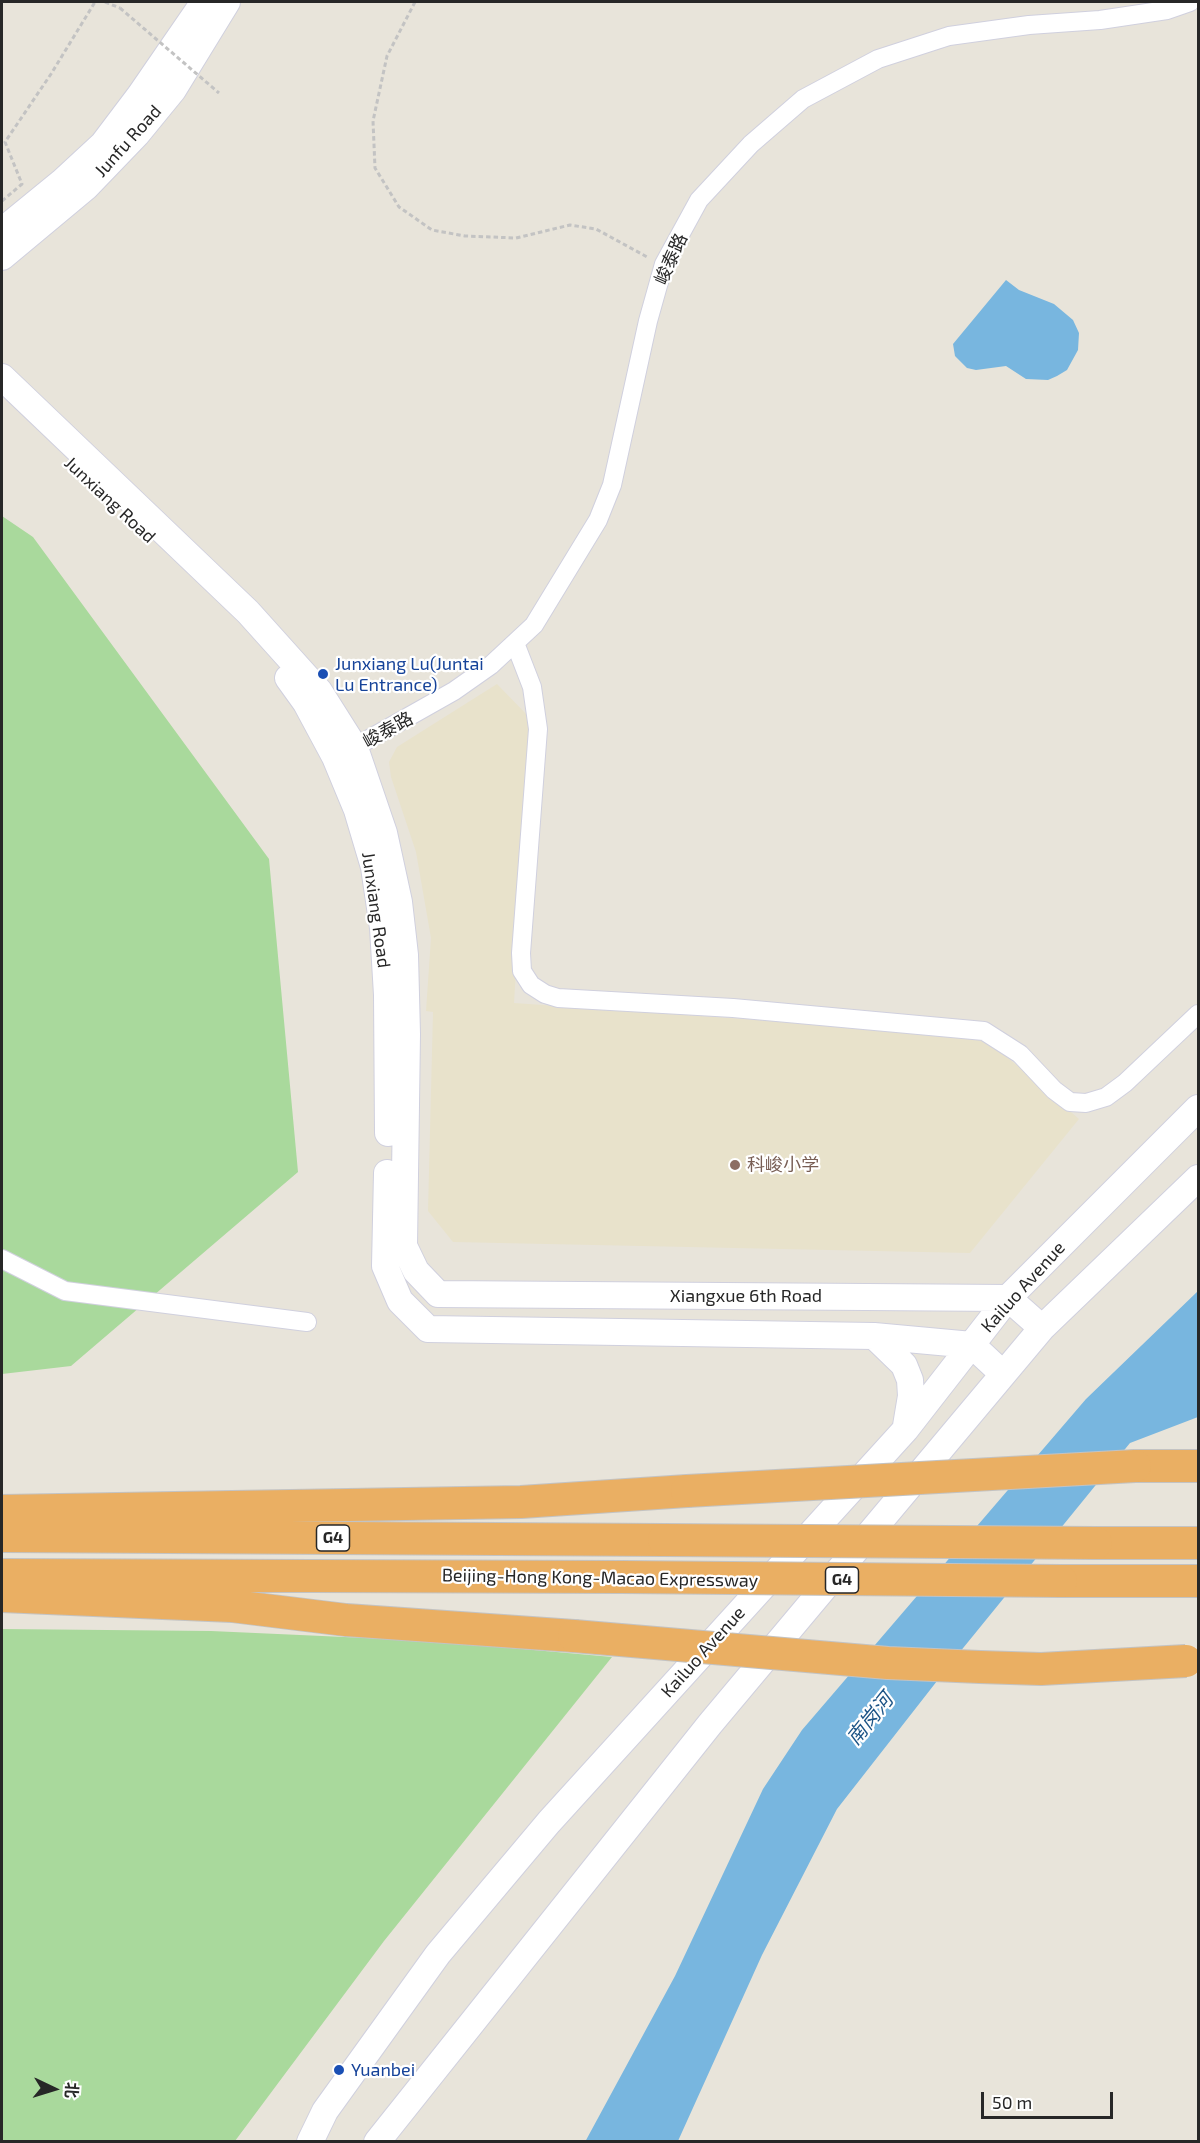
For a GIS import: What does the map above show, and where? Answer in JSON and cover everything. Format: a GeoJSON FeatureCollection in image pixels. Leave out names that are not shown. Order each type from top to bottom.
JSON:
{"type":"FeatureCollection","features":[{"type":"Feature","properties":{"kind":"highway"},"geometry":{"type":"LineString","coordinates":[[2,1511],[521,1502],[1135,1466],[1198,1466]]}},
{"type":"Feature","properties":{"kind":"highway","name":"Beijing-Hong Kong-Macao Expressway"},"geometry":{"type":"LineString","coordinates":[[2,1536],[1198,1543]]}},
{"type":"Feature","properties":{"kind":"highway","name":"Beijing-Hong Kong-Macao Expressway"},"geometry":{"type":"LineString","coordinates":[[2,1575],[1198,1581]]}},
{"type":"Feature","properties":{"kind":"highway"},"geometry":{"type":"LineString","coordinates":[[2,1596],[232,1606],[346,1620],[574,1635],[888,1663],[1041,1669],[1192,1661]]}},
{"type":"Feature","properties":{"kind":"street","name":"Junfu Road"},"geometry":{"type":"LineString","coordinates":[[2,231],[63,181],[103,144],[147,86],[204,2]]}},
{"type":"Feature","properties":{"kind":"street","name":"Junfu Road"},"geometry":{"type":"LineString","coordinates":[[2,257],[86,187],[137,134],[173,90],[227,2]]}},
{"type":"Feature","properties":{"kind":"street","name":"峻泰路"},"geometry":{"type":"LineString","coordinates":[[345,753],[454,691],[491,665],[534,625],[598,520],[612,485],[648,321],[664,264],[699,200],[752,144],[803,99],[878,59],[949,36],[1029,25],[1100,20],[1167,10],[1190,2]]}},
{"type":"Feature","properties":{"kind":"street","name":"Junxiang Road"},"geometry":{"type":"LineString","coordinates":[[2,377],[248,612],[319,691],[345,753],[384,833],[399,902],[405,955],[407,1034],[404,1246],[416,1271],[438,1293]]}},
{"type":"Feature","properties":{"kind":"street","name":"Junxiang Road"},"geometry":{"type":"LineString","coordinates":[[2,400],[234,614],[273,658],[345,753],[357,810],[374,867],[383,928],[388,1067],[385,1266],[400,1301],[428,1329]]}},
{"type":"Feature","properties":{"kind":"street"},"geometry":{"type":"LineString","coordinates":[[515,643],[532,687],[538,729],[520,953],[522,971],[531,985],[544,994],[558,998],[733,1008],[984,1031],[1020,1054],[1054,1090],[1070,1102],[1086,1103],[1107,1097],[1125,1083],[1198,1014]]}},
{"type":"Feature","properties":{"kind":"street","name":"Kailuo Avenue"},"geometry":{"type":"LineString","coordinates":[[310,2142],[324,2111],[445,1945],[549,1822],[906,1429],[1008,1298],[1198,1108]]}},
{"type":"Feature","properties":{"kind":"street"},"geometry":{"type":"LineString","coordinates":[[377,2142],[703,1733],[1042,1328],[1198,1178]]}},
{"type":"Feature","properties":{"kind":"street"},"geometry":{"type":"LineString","coordinates":[[2,1259],[65,1291],[308,1322]]}},
{"type":"Feature","properties":{"kind":"street","name":"Xiangxue 6th Road"},"geometry":{"type":"LineString","coordinates":[[438,1293],[1008,1298]]}},
{"type":"Feature","properties":{"kind":"street"},"geometry":{"type":"LineString","coordinates":[[1008,1298],[1042,1328]]}},
{"type":"Feature","properties":{"kind":"street","name":"Xiangxue 6th Road"},"geometry":{"type":"LineString","coordinates":[[428,1329],[874,1336],[972,1345]]}},
{"type":"Feature","properties":{"kind":"street"},"geometry":{"type":"LineString","coordinates":[[874,1336],[904,1365],[910,1380],[911,1396],[906,1429]]}},
{"type":"Feature","properties":{"kind":"street"},"geometry":{"type":"LineString","coordinates":[[972,1345],[1004,1374]]}},
{"type":"Feature","properties":{"kind":"path"},"geometry":{"type":"LineString","coordinates":[[2,201],[22,184],[5,142],[51,74],[94,2]]}},
{"type":"Feature","properties":{"kind":"path"},"geometry":{"type":"LineString","coordinates":[[105,2],[120,8],[219,93]]}},
{"type":"Feature","properties":{"kind":"path"},"geometry":{"type":"LineString","coordinates":[[415,2],[387,56],[373,121],[375,168],[399,207],[432,230],[465,236],[516,238],[570,225],[596,229],[664,264]]}},
{"type":"Feature","properties":{"kind":"shaded area","name":"科峻小学"},"geometry":{"type":"Polygon","coordinates":[[[497,684],[531,719],[514,1003],[960,1034],[992,1044],[1079,1119],[970,1253],[453,1242],[428,1211],[433,1012],[426,1011],[431,938],[416,852],[391,777],[389,762],[397,747],[497,684]]]}},
{"type":"Feature","properties":{"kind":"green space"},"geometry":{"type":"Polygon","coordinates":[[[2,516],[33,537],[269,859],[298,1172],[71,1366],[2,1374],[2,516]]]}},
{"type":"Feature","properties":{"kind":"green space"},"geometry":{"type":"Polygon","coordinates":[[[2,1629],[211,1631],[433,1641],[612,1657],[384,1941],[235,2141],[2,2142],[2,1629]]]}},
{"type":"Feature","properties":{"kind":"water"},"geometry":{"type":"Polygon","coordinates":[[[1006,280],[1019,290],[1054,304],[1073,320],[1079,333],[1078,350],[1067,370],[1048,380],[1026,379],[1006,366],[976,370],[967,368],[955,356],[953,344],[1006,280]]]}},
{"type":"Feature","properties":{"kind":"water","name":"南岗河"},"geometry":{"type":"Polygon","coordinates":[[[1198,1291],[1198,1417],[1130,1443],[955,1658],[837,1809],[762,1955],[678,2141],[585,2142],[675,1976],[763,1789],[802,1730],[1086,1399],[1198,1291]]]}},
{"type":"Feature","properties":{"kind":"place","name":"Junxiang Lu(Juntai Lu Entrance)"},"geometry":{"type":"Point","coordinates":[323,674]}},
{"type":"Feature","properties":{"kind":"place","name":"科峻小学"},"geometry":{"type":"Point","coordinates":[735,1165]}},
{"type":"Feature","properties":{"kind":"place","name":"Yuanbei"},"geometry":{"type":"Point","coordinates":[339,2070]}}]}
